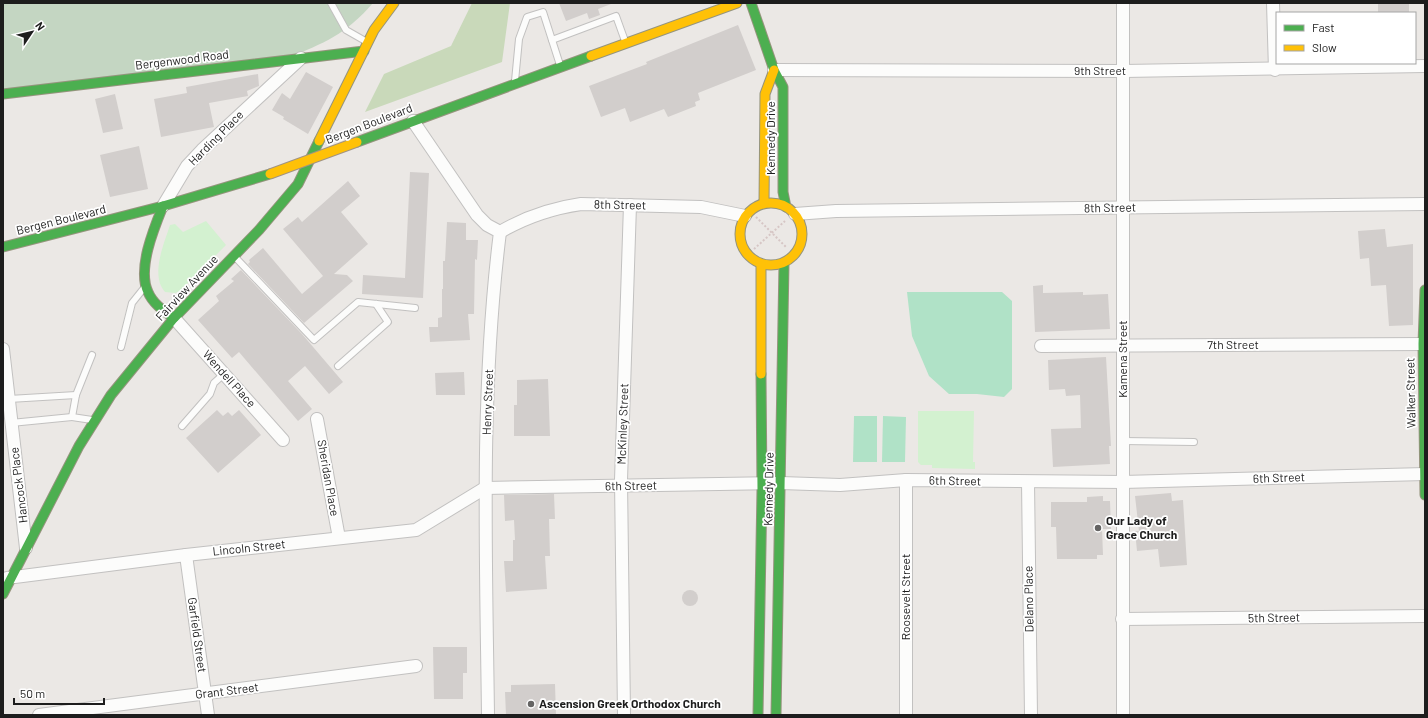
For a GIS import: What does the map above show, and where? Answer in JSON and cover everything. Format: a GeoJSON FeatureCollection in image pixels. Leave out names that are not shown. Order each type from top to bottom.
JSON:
{"type":"FeatureCollection","features":[{"type":"Feature","properties":{"kind":"street","name":"Fairview Avenue"},"geometry":{"type":"LineString","coordinates":[[3,594],[7,578],[26,550],[62,477],[94,420],[126,375],[174,318],[234,256],[298,184],[366,47],[384,15],[394,3]]}},
{"type":"Feature","properties":{"kind":"street","name":"Bergen Boulevard"},"geometry":{"type":"LineString","coordinates":[[3,247],[163,206],[270,174],[737,3]]}},
{"type":"Feature","properties":{"kind":"street","name":"Kennedy Drive"},"geometry":{"type":"LineString","coordinates":[[751,3],[774,70],[783,87],[783,192],[790,213],[801,224],[803,236],[800,247],[793,256],[784,263],[776,715]]}},
{"type":"Feature","properties":{"kind":"street","name":"Kamena Street"},"geometry":{"type":"LineString","coordinates":[[1123,3],[1123,715]]}},
{"type":"Feature","properties":{"kind":"street"},"geometry":{"type":"LineString","coordinates":[[1273,3],[1275,70]]}},
{"type":"Feature","properties":{"kind":"street","name":"Bergenwood Road"},"geometry":{"type":"LineString","coordinates":[[3,94],[302,58],[366,47]]}},
{"type":"Feature","properties":{"kind":"street","name":"Harding Place"},"geometry":{"type":"LineString","coordinates":[[174,318],[160,308],[151,298],[146,287],[144,275],[153,229],[163,206],[187,166],[202,150],[302,58]]}},
{"type":"Feature","properties":{"kind":"street","name":"9th Street"},"geometry":{"type":"LineString","coordinates":[[774,70],[1124,71],[1275,70],[1425,66]]}},
{"type":"Feature","properties":{"kind":"street","name":"Kennedy Drive"},"geometry":{"type":"LineString","coordinates":[[764,203],[765,94],[774,70]]}},
{"type":"Feature","properties":{"kind":"street"},"geometry":{"type":"LineString","coordinates":[[413,121],[477,215],[487,225],[500,232]]}},
{"type":"Feature","properties":{"kind":"street"},"geometry":{"type":"LineString","coordinates":[[784,263],[772,266],[761,264],[751,258],[742,244],[740,238],[740,227],[750,216],[753,208],[764,203],[775,203],[790,213]]}},
{"type":"Feature","properties":{"kind":"street","name":"8th Street"},"geometry":{"type":"LineString","coordinates":[[500,232],[511,226],[565,206],[581,204],[701,207],[750,216]]}},
{"type":"Feature","properties":{"kind":"street","name":"8th Street"},"geometry":{"type":"LineString","coordinates":[[790,213],[836,211],[1425,204]]}},
{"type":"Feature","properties":{"kind":"street","name":"McKinley Street"},"geometry":{"type":"LineString","coordinates":[[624,715],[621,486],[630,205]]}},
{"type":"Feature","properties":{"kind":"street","name":"Henry Street"},"geometry":{"type":"LineString","coordinates":[[488,715],[485,488],[493,295],[500,232]]}},
{"type":"Feature","properties":{"kind":"street","name":"Kennedy Drive"},"geometry":{"type":"LineString","coordinates":[[758,715],[762,484],[761,264]]}},
{"type":"Feature","properties":{"kind":"street","name":"Walker Street"},"geometry":{"type":"LineString","coordinates":[[1425,290],[1425,495]]}},
{"type":"Feature","properties":{"kind":"street","name":"Wendell Place"},"geometry":{"type":"LineString","coordinates":[[174,318],[283,440]]}},
{"type":"Feature","properties":{"kind":"street","name":"7th Street"},"geometry":{"type":"LineString","coordinates":[[1041,346],[1424,344]]}},
{"type":"Feature","properties":{"kind":"street","name":"Hancock Place"},"geometry":{"type":"LineString","coordinates":[[3,349],[26,550]]}},
{"type":"Feature","properties":{"kind":"street","name":"Sheridan Place"},"geometry":{"type":"LineString","coordinates":[[317,419],[339,538]]}},
{"type":"Feature","properties":{"kind":"street","name":"6th Street"},"geometry":{"type":"LineString","coordinates":[[485,488],[781,483],[840,484],[906,480],[1123,482],[1425,474]]}},
{"type":"Feature","properties":{"kind":"street","name":"Roosevelt Street"},"geometry":{"type":"LineString","coordinates":[[906,480],[906,715]]}},
{"type":"Feature","properties":{"kind":"street","name":"Delano Place"},"geometry":{"type":"LineString","coordinates":[[1028,482],[1031,715]]}},
{"type":"Feature","properties":{"kind":"street","name":"Lincoln Street"},"geometry":{"type":"LineString","coordinates":[[7,578],[186,555],[416,530],[485,488]]}},
{"type":"Feature","properties":{"kind":"street","name":"Garfield Street"},"geometry":{"type":"LineString","coordinates":[[186,555],[208,715]]}},
{"type":"Feature","properties":{"kind":"street"},"geometry":{"type":"LineString","coordinates":[[760,590],[779,590]]}},
{"type":"Feature","properties":{"kind":"street","name":"5th Street"},"geometry":{"type":"LineString","coordinates":[[1122,619],[1425,616]]}},
{"type":"Feature","properties":{"kind":"street","name":"Grant Street"},"geometry":{"type":"LineString","coordinates":[[39,715],[416,666]]}},
{"type":"Feature","properties":{"kind":"street"},"geometry":{"type":"LineString","coordinates":[[759,672],[777,670]]}},
{"type":"Feature","properties":{"kind":"lane"},"geometry":{"type":"LineString","coordinates":[[331,3],[346,30],[366,47]]}},
{"type":"Feature","properties":{"kind":"lane"},"geometry":{"type":"LineString","coordinates":[[514,84],[519,39],[527,17],[543,12],[561,67]]}},
{"type":"Feature","properties":{"kind":"lane"},"geometry":{"type":"LineString","coordinates":[[552,40],[616,16],[626,43]]}},
{"type":"Feature","properties":{"kind":"lane"},"geometry":{"type":"LineString","coordinates":[[234,256],[314,340],[358,302],[415,308]]}},
{"type":"Feature","properties":{"kind":"lane"},"geometry":{"type":"LineString","coordinates":[[121,347],[132,303],[146,287]]}},
{"type":"Feature","properties":{"kind":"lane"},"geometry":{"type":"LineString","coordinates":[[338,366],[388,322],[376,304]]}},
{"type":"Feature","properties":{"kind":"lane"},"geometry":{"type":"LineString","coordinates":[[72,416],[76,395],[92,355]]}},
{"type":"Feature","properties":{"kind":"lane"},"geometry":{"type":"LineString","coordinates":[[182,426],[210,394],[214,383],[224,373]]}},
{"type":"Feature","properties":{"kind":"lane"},"geometry":{"type":"LineString","coordinates":[[9,399],[76,395]]}},
{"type":"Feature","properties":{"kind":"lane"},"geometry":{"type":"LineString","coordinates":[[11,423],[72,416],[94,420]]}},
{"type":"Feature","properties":{"kind":"lane"},"geometry":{"type":"LineString","coordinates":[[1123,441],[1194,442]]}},
{"type":"Feature","properties":{"kind":"path"},"geometry":{"type":"LineString","coordinates":[[754,249],[772,233],[790,213]]}},
{"type":"Feature","properties":{"kind":"path"},"geometry":{"type":"LineString","coordinates":[[750,216],[772,233],[788,250]]}},
{"type":"Feature","properties":{"kind":"green space"},"geometry":{"type":"Polygon","coordinates":[[[3,3],[373,3],[354,23],[344,30],[324,42],[287,58],[3,90],[3,3]]]}},
{"type":"Feature","properties":{"kind":"green space"},"geometry":{"type":"Polygon","coordinates":[[[472,3],[510,3],[502,62],[365,112],[384,74],[451,46],[472,3]]]}},
{"type":"Feature","properties":{"kind":"green space"},"geometry":{"type":"Polygon","coordinates":[[[206,221],[226,245],[180,291],[175,293],[165,292],[161,285],[158,268],[170,225],[175,224],[183,232],[206,221]]]}},
{"type":"Feature","properties":{"kind":"green space"},"geometry":{"type":"Polygon","coordinates":[[[907,292],[1002,292],[1012,301],[1012,389],[1004,397],[977,394],[949,394],[929,376],[912,336],[907,292]]]}},
{"type":"Feature","properties":{"kind":"green space"},"geometry":{"type":"Polygon","coordinates":[[[918,411],[974,411],[973,462],[975,462],[975,469],[932,468],[932,465],[921,465],[918,462],[918,411]]]}},
{"type":"Feature","properties":{"kind":"green space"},"geometry":{"type":"Polygon","coordinates":[[[854,416],[877,416],[877,462],[853,462],[854,416]]]}},
{"type":"Feature","properties":{"kind":"green space"},"geometry":{"type":"Polygon","coordinates":[[[883,416],[906,417],[905,462],[882,462],[883,416]]]}},
{"type":"Feature","properties":{"kind":"building"},"geometry":{"type":"Polygon","coordinates":[[[559,3],[611,4],[598,9],[600,15],[589,19],[587,13],[566,21],[559,3]]]}},
{"type":"Feature","properties":{"kind":"building"},"geometry":{"type":"Polygon","coordinates":[[[1378,3],[1409,3],[1409,12],[1378,12],[1378,3]]]}},
{"type":"Feature","properties":{"kind":"building"},"geometry":{"type":"Polygon","coordinates":[[[738,25],[756,70],[698,93],[700,100],[695,102],[696,106],[668,117],[664,109],[630,122],[625,108],[601,117],[589,86],[647,64],[646,62],[738,25]]]}},
{"type":"Feature","properties":{"kind":"building"},"geometry":{"type":"Polygon","coordinates":[[[306,72],[333,87],[308,134],[283,119],[284,117],[272,110],[282,93],[290,99],[306,72]]]}},
{"type":"Feature","properties":{"kind":"building"},"geometry":{"type":"Polygon","coordinates":[[[258,74],[259,86],[247,91],[248,96],[209,103],[214,127],[161,137],[154,99],[187,93],[186,87],[258,74]]]}},
{"type":"Feature","properties":{"kind":"building"},"geometry":{"type":"Polygon","coordinates":[[[115,94],[123,129],[103,133],[95,99],[115,94]]]}},
{"type":"Feature","properties":{"kind":"building"},"geometry":{"type":"Polygon","coordinates":[[[139,146],[148,189],[110,197],[100,155],[139,146]]]}},
{"type":"Feature","properties":{"kind":"building"},"geometry":{"type":"Polygon","coordinates":[[[410,172],[429,173],[423,298],[362,294],[363,275],[405,278],[410,172]]]}},
{"type":"Feature","properties":{"kind":"building"},"geometry":{"type":"Polygon","coordinates":[[[348,181],[360,196],[341,212],[368,244],[334,274],[347,275],[353,281],[304,323],[248,264],[250,262],[249,260],[263,248],[302,294],[323,276],[283,229],[298,217],[302,222],[348,181]]]}},
{"type":"Feature","properties":{"kind":"building"},"geometry":{"type":"Polygon","coordinates":[[[447,222],[466,223],[466,240],[478,240],[477,260],[475,259],[474,314],[468,314],[470,340],[430,342],[429,327],[438,327],[438,318],[442,317],[443,261],[445,261],[447,222]]]}},
{"type":"Feature","properties":{"kind":"building"},"geometry":{"type":"Polygon","coordinates":[[[1385,229],[1387,247],[1413,244],[1413,325],[1389,326],[1386,285],[1371,286],[1369,258],[1360,259],[1358,231],[1385,229]]]}},
{"type":"Feature","properties":{"kind":"building"},"geometry":{"type":"Polygon","coordinates":[[[241,270],[302,334],[343,382],[329,394],[305,366],[288,381],[312,409],[298,421],[239,352],[232,358],[198,320],[219,301],[216,296],[234,281],[231,279],[241,270]]]}},
{"type":"Feature","properties":{"kind":"building"},"geometry":{"type":"Polygon","coordinates":[[[1043,285],[1043,293],[1083,292],[1083,295],[1108,294],[1110,329],[1035,332],[1033,286],[1043,285]]]}},
{"type":"Feature","properties":{"kind":"building"},"geometry":{"type":"Polygon","coordinates":[[[1106,357],[1111,446],[1109,446],[1110,464],[1053,467],[1051,429],[1081,428],[1080,395],[1066,396],[1065,389],[1049,390],[1048,360],[1106,357]]]}},
{"type":"Feature","properties":{"kind":"building"},"geometry":{"type":"Polygon","coordinates":[[[464,372],[465,395],[436,395],[435,373],[464,372]]]}},
{"type":"Feature","properties":{"kind":"building"},"geometry":{"type":"Polygon","coordinates":[[[548,379],[550,436],[514,436],[514,405],[517,405],[517,380],[548,379]]]}},
{"type":"Feature","properties":{"kind":"building"},"geometry":{"type":"Polygon","coordinates":[[[217,410],[223,416],[228,412],[232,416],[239,410],[261,435],[218,473],[186,438],[217,410]]]}},
{"type":"Feature","properties":{"kind":"building"},"geometry":{"type":"Polygon","coordinates":[[[1171,493],[1172,501],[1183,500],[1187,565],[1160,567],[1158,549],[1137,551],[1135,531],[1139,531],[1135,496],[1171,493]]]}},
{"type":"Feature","properties":{"kind":"building"},"geometry":{"type":"Polygon","coordinates":[[[554,494],[555,519],[549,519],[550,556],[545,556],[547,589],[506,592],[504,561],[513,561],[513,540],[515,540],[514,520],[505,521],[504,495],[554,494]]]}},
{"type":"Feature","properties":{"kind":"building","name":"Our Lady of Grace Church"},"geometry":{"type":"Polygon","coordinates":[[[1103,496],[1103,501],[1110,501],[1111,529],[1102,529],[1103,555],[1097,555],[1097,559],[1057,559],[1056,527],[1051,527],[1051,502],[1087,502],[1087,497],[1103,496]]]}},
{"type":"Feature","properties":{"kind":"building"},"geometry":{"type":"Polygon","coordinates":[[[687,590],[693,590],[698,595],[696,604],[693,606],[687,606],[682,601],[682,595],[687,590]]]}},
{"type":"Feature","properties":{"kind":"building"},"geometry":{"type":"Polygon","coordinates":[[[433,647],[467,647],[467,673],[463,673],[463,699],[434,699],[433,647]]]}},
{"type":"Feature","properties":{"kind":"building","name":"Ascension Greek Orthodox Church"},"geometry":{"type":"Polygon","coordinates":[[[555,684],[556,715],[506,715],[505,692],[511,692],[511,685],[555,684]]]}},
{"type":"Feature","properties":{"kind":"traffic: fast"},"geometry":{"type":"LineString","coordinates":[[751,3],[774,70],[783,87],[783,192],[786,207]]}},
{"type":"Feature","properties":{"kind":"traffic: fast"},"geometry":{"type":"LineString","coordinates":[[3,94],[364,51]]}},
{"type":"Feature","properties":{"kind":"traffic: fast"},"geometry":{"type":"LineString","coordinates":[[357,142],[591,56]]}},
{"type":"Feature","properties":{"kind":"traffic: fast"},"geometry":{"type":"LineString","coordinates":[[3,594],[79,446],[111,395],[174,318],[259,230],[298,184],[319,141]]}},
{"type":"Feature","properties":{"kind":"traffic: fast"},"geometry":{"type":"LineString","coordinates":[[3,247],[163,206],[270,174]]}},
{"type":"Feature","properties":{"kind":"traffic: fast"},"geometry":{"type":"LineString","coordinates":[[163,206],[155,225],[148,249],[144,272],[145,283],[153,300],[159,307],[174,318]]}},
{"type":"Feature","properties":{"kind":"traffic: fast"},"geometry":{"type":"LineString","coordinates":[[776,715],[784,263]]}},
{"type":"Feature","properties":{"kind":"traffic: fast"},"geometry":{"type":"LineString","coordinates":[[1425,290],[1423,344],[1425,495]]}},
{"type":"Feature","properties":{"kind":"traffic: fast"},"geometry":{"type":"LineString","coordinates":[[758,715],[762,489],[761,374]]}},
{"type":"Feature","properties":{"kind":"traffic: slow"},"geometry":{"type":"LineString","coordinates":[[319,141],[374,30],[394,3]]}},
{"type":"Feature","properties":{"kind":"traffic: slow"},"geometry":{"type":"LineString","coordinates":[[591,56],[737,3]]}},
{"type":"Feature","properties":{"kind":"traffic: slow"},"geometry":{"type":"LineString","coordinates":[[764,203],[765,94],[774,70]]}},
{"type":"Feature","properties":{"kind":"traffic: slow"},"geometry":{"type":"LineString","coordinates":[[270,174],[357,142]]}},
{"type":"Feature","properties":{"kind":"traffic: slow"},"geometry":{"type":"LineString","coordinates":[[765,203],[777,203],[793,212],[800,222],[802,234],[800,246],[793,256],[777,265],[765,265],[754,260],[745,251],[740,240],[740,228],[745,217],[754,208],[765,203]]}},
{"type":"Feature","properties":{"kind":"traffic: slow"},"geometry":{"type":"LineString","coordinates":[[761,264],[761,374]]}},
{"type":"Feature","properties":{"kind":"place","name":"Our Lady of Grace Church"},"geometry":{"type":"Point","coordinates":[1098,528]}},
{"type":"Feature","properties":{"kind":"place","name":"Ascension Greek Orthodox Church"},"geometry":{"type":"Point","coordinates":[531,704]}}]}
